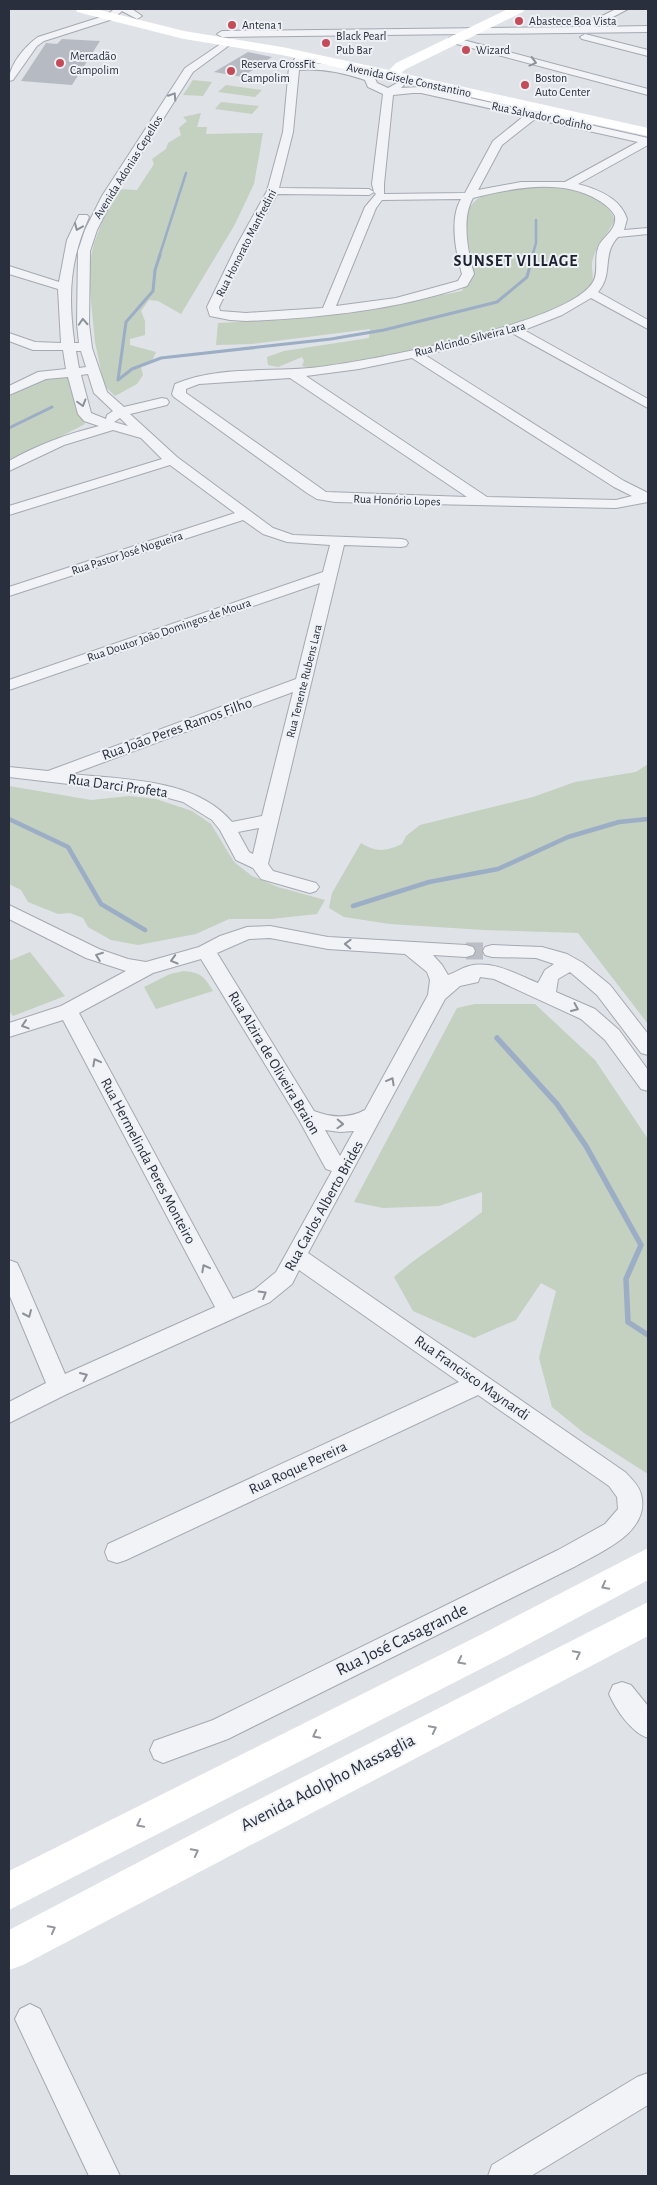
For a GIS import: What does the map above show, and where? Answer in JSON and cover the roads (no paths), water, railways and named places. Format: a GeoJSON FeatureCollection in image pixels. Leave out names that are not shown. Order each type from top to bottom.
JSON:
{"type":"FeatureCollection","features":[{"type":"Feature","properties":{"kind":"main road","name":"Avenida Gisele Constantino"},"geometry":{"type":"LineString","coordinates":[[82,9],[121,12],[211,47],[262,38],[297,57]]}},
{"type":"Feature","properties":{"kind":"main road"},"geometry":{"type":"LineString","coordinates":[[398,75],[458,37],[518,9]]}},
{"type":"Feature","properties":{"kind":"main road","name":"Avenida Gisele Constantino"},"geometry":{"type":"LineString","coordinates":[[121,12],[211,47],[297,57],[648,124]]}},
{"type":"Feature","properties":{"kind":"main road"},"geometry":{"type":"LineString","coordinates":[[430,34],[443,38],[458,37]]}},
{"type":"Feature","properties":{"kind":"main road","name":"Avenida Gisele Constantino"},"geometry":{"type":"LineString","coordinates":[[398,75],[648,132]]}},
{"type":"Feature","properties":{"kind":"main road"},"geometry":{"type":"LineString","coordinates":[[9,1891],[498,1643],[648,1563]]}},
{"type":"Feature","properties":{"kind":"main road","name":"Avenida Adolpho Massaglia"},"geometry":{"type":"LineString","coordinates":[[9,1951],[253,1822],[648,1618]]}},
{"type":"Feature","properties":{"kind":"street"},"geometry":{"type":"LineString","coordinates":[[577,32],[623,9]]}},
{"type":"Feature","properties":{"kind":"street"},"geometry":{"type":"LineString","coordinates":[[9,78],[34,44],[41,39],[121,12]]}},
{"type":"Feature","properties":{"kind":"street"},"geometry":{"type":"LineString","coordinates":[[262,38],[458,37],[648,31]]}},
{"type":"Feature","properties":{"kind":"street"},"geometry":{"type":"LineString","coordinates":[[577,32],[648,53]]}},
{"type":"Feature","properties":{"kind":"street"},"geometry":{"type":"LineString","coordinates":[[388,93],[372,85],[370,78],[316,66],[297,57],[281,41],[291,36],[430,34],[458,37],[648,92]]}},
{"type":"Feature","properties":{"kind":"street","name":"Avenida Adonias Cepellos"},"geometry":{"type":"LineString","coordinates":[[104,423],[85,414],[72,372],[63,287],[72,243],[90,204],[168,81],[184,62],[211,47]]}},
{"type":"Feature","properties":{"kind":"street","name":"Avenida Adonias Cepellos"},"geometry":{"type":"LineString","coordinates":[[211,47],[189,70],[113,188],[91,230],[84,251],[82,278],[83,324],[86,348],[92,370],[101,393],[172,460],[268,531],[292,540],[401,543]]}},
{"type":"Feature","properties":{"kind":"street","name":"Rua Honorato Manfredini"},"geometry":{"type":"LineString","coordinates":[[297,57],[288,132],[273,191],[243,245],[213,307],[214,313],[238,317],[328,310]]}},
{"type":"Feature","properties":{"kind":"street"},"geometry":{"type":"LineString","coordinates":[[377,87],[398,75]]}},
{"type":"Feature","properties":{"kind":"street"},"geometry":{"type":"LineString","coordinates":[[328,310],[375,195],[388,93],[398,75]]}},
{"type":"Feature","properties":{"kind":"street","name":"Rua Salvador Godinho"},"geometry":{"type":"LineString","coordinates":[[388,93],[410,89],[421,90],[648,141]]}},
{"type":"Feature","properties":{"kind":"street"},"geometry":{"type":"LineString","coordinates":[[328,310],[416,297],[463,283],[468,274],[465,266],[463,206],[497,143],[533,115]]}},
{"type":"Feature","properties":{"kind":"street"},"geometry":{"type":"LineString","coordinates":[[566,186],[648,141]]}},
{"type":"Feature","properties":{"kind":"street"},"geometry":{"type":"LineString","coordinates":[[478,179],[504,186]]}},
{"type":"Feature","properties":{"kind":"street","name":"Rua Alcindo Silveira Lara"},"geometry":{"type":"LineString","coordinates":[[178,394],[180,387],[196,380],[360,366],[514,329],[542,320],[572,304],[596,287],[601,277],[601,257],[604,246],[620,226],[621,219],[617,208],[604,198],[566,186],[526,184],[504,186],[469,196],[273,191]]}},
{"type":"Feature","properties":{"kind":"street"},"geometry":{"type":"LineString","coordinates":[[614,234],[648,231]]}},
{"type":"Feature","properties":{"kind":"street"},"geometry":{"type":"LineString","coordinates":[[9,270],[63,287]]}},
{"type":"Feature","properties":{"kind":"street"},"geometry":{"type":"LineString","coordinates":[[590,292],[648,325]]}},
{"type":"Feature","properties":{"kind":"street"},"geometry":{"type":"LineString","coordinates":[[514,329],[648,404]]}},
{"type":"Feature","properties":{"kind":"street"},"geometry":{"type":"LineString","coordinates":[[9,337],[62,360],[60,365],[9,391]]}},
{"type":"Feature","properties":{"kind":"street"},"geometry":{"type":"LineString","coordinates":[[33,346],[86,348]]}},
{"type":"Feature","properties":{"kind":"street"},"geometry":{"type":"LineString","coordinates":[[413,353],[619,484],[648,497]]}},
{"type":"Feature","properties":{"kind":"street"},"geometry":{"type":"LineString","coordinates":[[42,375],[92,370]]}},
{"type":"Feature","properties":{"kind":"street"},"geometry":{"type":"LineString","coordinates":[[292,373],[485,502]]}},
{"type":"Feature","properties":{"kind":"street","name":"Rua Honório Lopes"},"geometry":{"type":"LineString","coordinates":[[178,394],[322,496],[335,498],[616,504],[648,497]]}},
{"type":"Feature","properties":{"kind":"street"},"geometry":{"type":"LineString","coordinates":[[9,467],[34,452],[104,423],[120,412],[162,402]]}},
{"type":"Feature","properties":{"kind":"street"},"geometry":{"type":"LineString","coordinates":[[74,435],[104,423],[146,436]]}},
{"type":"Feature","properties":{"kind":"street"},"geometry":{"type":"LineString","coordinates":[[9,511],[172,460]]}},
{"type":"Feature","properties":{"kind":"street"},"geometry":{"type":"LineString","coordinates":[[616,504],[619,484]]}},
{"type":"Feature","properties":{"kind":"street","name":"Rua Pastor José Nogueira"},"geometry":{"type":"LineString","coordinates":[[9,592],[246,514]]}},
{"type":"Feature","properties":{"kind":"street","name":"Rua Tenente Rubens Lara"},"geometry":{"type":"LineString","coordinates":[[259,864],[338,542]]}},
{"type":"Feature","properties":{"kind":"street","name":"Rua Doutor João Domingos de Moura"},"geometry":{"type":"LineString","coordinates":[[9,685],[330,575]]}},
{"type":"Feature","properties":{"kind":"street","name":"Rua João Peres Ramos Filho"},"geometry":{"type":"LineString","coordinates":[[50,777],[304,682]]}},
{"type":"Feature","properties":{"kind":"street","name":"Rua Darci Profeta"},"geometry":{"type":"LineString","coordinates":[[9,772],[154,789],[189,798],[218,816],[228,828],[242,856],[259,864],[267,875],[310,887]]}},
{"type":"Feature","properties":{"kind":"street"},"geometry":{"type":"LineString","coordinates":[[228,828],[270,820]]}},
{"type":"Feature","properties":{"kind":"street"},"geometry":{"type":"LineString","coordinates":[[9,911],[96,956],[131,967],[146,968]]}},
{"type":"Feature","properties":{"kind":"street"},"geometry":{"type":"LineString","coordinates":[[9,1030],[68,1011],[146,968],[206,951],[227,940],[247,934],[270,932],[328,943],[457,950]]}},
{"type":"Feature","properties":{"kind":"street"},"geometry":{"type":"LineString","coordinates":[[371,944],[448,958],[480,960],[508,959],[540,953]]}},
{"type":"Feature","properties":{"kind":"street","name":"Rua Alzira de Oliveira Braion"},"geometry":{"type":"LineString","coordinates":[[206,951],[307,1116],[333,1163],[346,1167]]}},
{"type":"Feature","properties":{"kind":"street"},"geometry":{"type":"LineString","coordinates":[[492,951],[540,953],[557,958],[594,979],[648,1048]]}},
{"type":"Feature","properties":{"kind":"street"},"geometry":{"type":"LineString","coordinates":[[414,952],[427,960],[439,974],[441,982],[453,984],[465,973],[482,970],[498,973],[514,982],[588,1014],[612,1035],[648,1084]]}},
{"type":"Feature","properties":{"kind":"street"},"geometry":{"type":"LineString","coordinates":[[547,996],[547,979],[552,972],[564,966],[573,966]]}},
{"type":"Feature","properties":{"kind":"street"},"geometry":{"type":"LineString","coordinates":[[494,978],[514,982]]}},
{"type":"Feature","properties":{"kind":"street","name":"Rua Carlos Alberto Brides"},"geometry":{"type":"LineString","coordinates":[[9,1413],[59,1387],[262,1296],[284,1278],[373,1115],[453,984]]}},
{"type":"Feature","properties":{"kind":"street","name":"Rua Hermelinda Peres Monteiro"},"geometry":{"type":"LineString","coordinates":[[68,1011],[228,1311]]}},
{"type":"Feature","properties":{"kind":"street"},"geometry":{"type":"LineString","coordinates":[[307,1116],[320,1121],[341,1125],[355,1124],[373,1115]]}},
{"type":"Feature","properties":{"kind":"street","name":"Rua Francisco Maynardi"},"geometry":{"type":"LineString","coordinates":[[297,1257],[617,1479],[629,1494],[630,1512]]}},
{"type":"Feature","properties":{"kind":"street"},"geometry":{"type":"LineString","coordinates":[[9,1270],[59,1387]]}},
{"type":"Feature","properties":{"kind":"street","name":"Rua Roque Pereira"},"geometry":{"type":"LineString","coordinates":[[117,1552],[480,1383]]}},
{"type":"Feature","properties":{"kind":"street","name":"Rua José Casagrande"},"geometry":{"type":"LineString","coordinates":[[163,1750],[219,1730],[567,1558],[614,1532],[630,1512]]}},
{"type":"Feature","properties":{"kind":"street"},"geometry":{"type":"LineString","coordinates":[[622,1694],[648,1726]]}},
{"type":"Feature","properties":{"kind":"street"},"geometry":{"type":"LineString","coordinates":[[30,2019],[105,2176]]}},
{"type":"Feature","properties":{"kind":"street"},"geometry":{"type":"LineString","coordinates":[[503,2176],[648,2088]]}},
{"type":"Feature","properties":{"kind":"waterway"},"geometry":{"type":"LineString","coordinates":[[159,257],[186,173]]}},
{"type":"Feature","properties":{"kind":"waterway"},"geometry":{"type":"LineString","coordinates":[[532,257],[536,243],[536,220]]}},
{"type":"Feature","properties":{"kind":"waterway"},"geometry":{"type":"LineString","coordinates":[[160,255],[155,270],[153,291],[126,322],[118,380],[132,369],[161,358],[331,339],[384,330],[497,302],[527,277],[533,255]]}},
{"type":"Feature","properties":{"kind":"waterway"},"geometry":{"type":"LineString","coordinates":[[9,428],[52,407]]}},
{"type":"Feature","properties":{"kind":"waterway"},"geometry":{"type":"LineString","coordinates":[[9,819],[68,847],[101,904],[145,930]]}},
{"type":"Feature","properties":{"kind":"waterway"},"geometry":{"type":"LineString","coordinates":[[353,906],[429,882],[498,869],[568,837],[619,822],[648,819]]}},
{"type":"Feature","properties":{"kind":"waterway"},"geometry":{"type":"LineString","coordinates":[[497,1038],[557,1104],[586,1146],[641,1245],[626,1279],[628,1322],[648,1335]]}},
{"type":"Feature","properties":{"kind":"tunnel"},"geometry":{"type":"LineString","coordinates":[[466,951],[492,951]]}},
{"type":"Feature","properties":{"kind":"place","name":"Abastece Boa Vista"},"geometry":{"type":"Point","coordinates":[519,21]}},
{"type":"Feature","properties":{"kind":"place","name":"Antena 1"},"geometry":{"type":"Point","coordinates":[232,25]}},
{"type":"Feature","properties":{"kind":"place","name":"Black Pearl Pub Bar"},"geometry":{"type":"Point","coordinates":[326,43]}},
{"type":"Feature","properties":{"kind":"place","name":"Wizard"},"geometry":{"type":"Point","coordinates":[466,50]}},
{"type":"Feature","properties":{"kind":"place","name":"Mercadão Campolim"},"geometry":{"type":"Point","coordinates":[60,63]}},
{"type":"Feature","properties":{"kind":"place","name":"Reserva CrossFit Campolim"},"geometry":{"type":"Point","coordinates":[231,71]}},
{"type":"Feature","properties":{"kind":"place","name":"Boston Auto Center"},"geometry":{"type":"Point","coordinates":[525,85]}},
{"type":"Feature","properties":{"kind":"district","name":"SUNSET VILLAGE"},"geometry":{"type":"Point","coordinates":[516,261]}}]}
